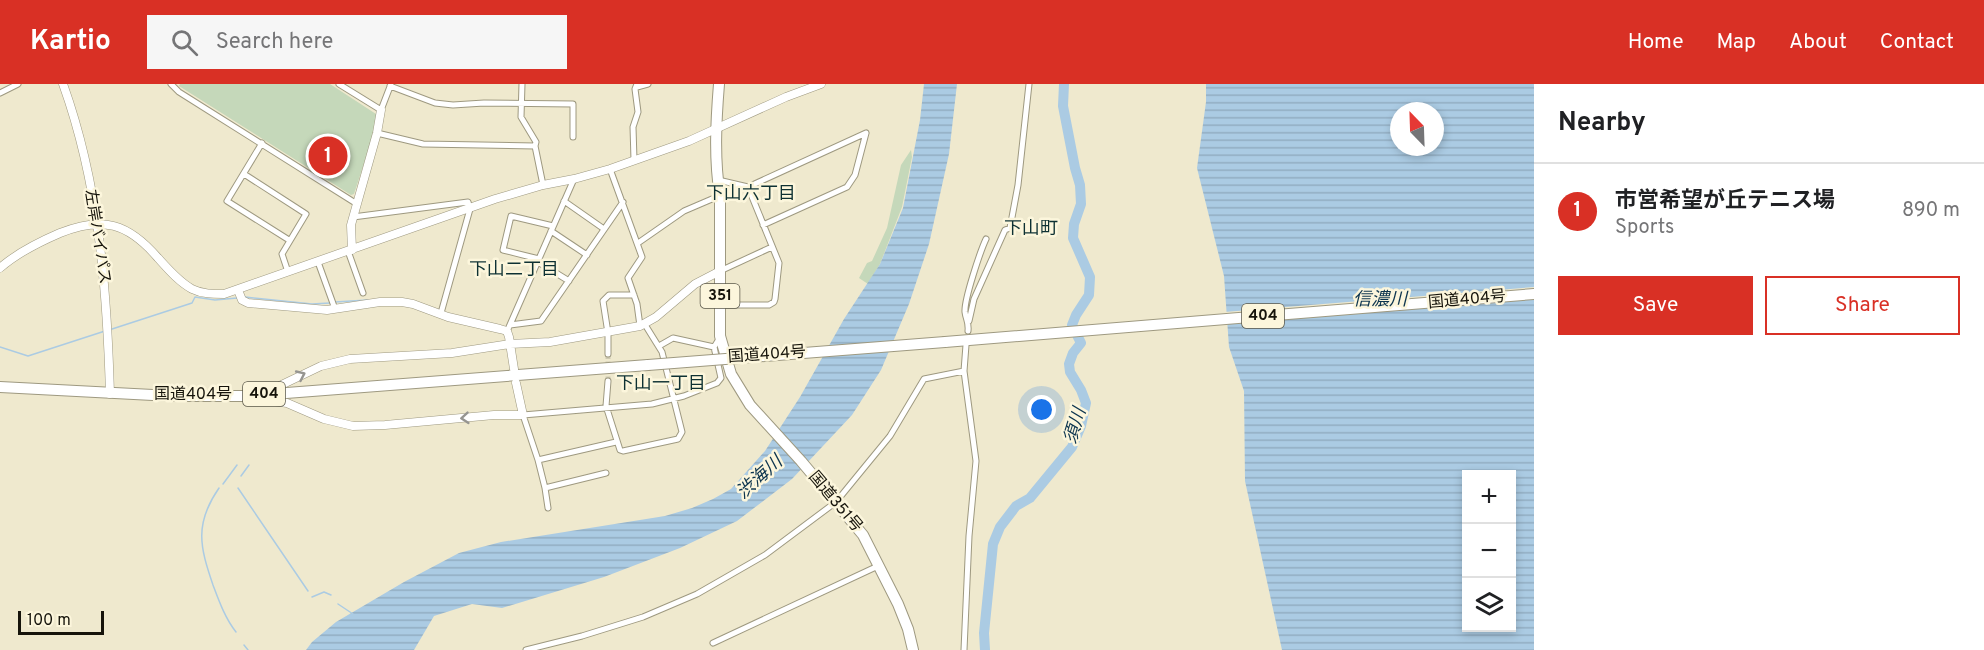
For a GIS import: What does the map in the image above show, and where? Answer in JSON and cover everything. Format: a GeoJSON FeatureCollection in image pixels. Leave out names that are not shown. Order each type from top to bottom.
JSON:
{"type":"FeatureCollection","features":[{"type":"Feature","properties":{"kind":"highway","name":"国道351号"},"geometry":{"type":"LineString","coordinates":[[719,84],[716,128],[717,180],[720,195],[720,336],[731,374],[750,405],[863,535],[898,604],[914,650]]}},
{"type":"Feature","properties":{"kind":"highway","name":"国道404号"},"geometry":{"type":"LineString","coordinates":[[0,387],[110,394],[248,396],[1534,294]]}},
{"type":"Feature","properties":{"kind":"street"},"geometry":{"type":"LineString","coordinates":[[0,93],[18,84]]}},
{"type":"Feature","properties":{"kind":"street","name":"左岸バイパス"},"geometry":{"type":"LineString","coordinates":[[63,84],[78,130],[98,223],[108,324],[110,394]]}},
{"type":"Feature","properties":{"kind":"street"},"geometry":{"type":"LineString","coordinates":[[171,84],[178,92],[357,204]]}},
{"type":"Feature","properties":{"kind":"street"},"geometry":{"type":"LineString","coordinates":[[339,84],[350,87],[381,110]]}},
{"type":"Feature","properties":{"kind":"street"},"geometry":{"type":"LineString","coordinates":[[522,84],[520,117],[534,135],[543,184]]}},
{"type":"Feature","properties":{"kind":"street"},"geometry":{"type":"LineString","coordinates":[[634,160],[633,127],[638,112],[635,89],[637,85],[648,84]]}},
{"type":"Feature","properties":{"kind":"street"},"geometry":{"type":"LineString","coordinates":[[0,268],[18,254],[55,235],[85,224],[98,223],[121,228],[135,235],[193,290],[224,294],[543,184],[574,179],[610,169],[689,141],[821,84]]}},
{"type":"Feature","properties":{"kind":"street"},"geometry":{"type":"LineString","coordinates":[[968,331],[974,299],[1005,230],[1010,228],[1018,185],[1029,84]]}},
{"type":"Feature","properties":{"kind":"street"},"geometry":{"type":"LineString","coordinates":[[363,293],[350,251],[350,238],[353,217],[377,133],[381,110],[390,85],[435,103],[453,105],[573,104],[573,137]]}},
{"type":"Feature","properties":{"kind":"street"},"geometry":{"type":"LineString","coordinates":[[377,133],[423,144],[535,146]]}},
{"type":"Feature","properties":{"kind":"street"},"geometry":{"type":"LineString","coordinates":[[717,180],[748,187],[866,134],[855,175],[847,187],[763,225]]}},
{"type":"Feature","properties":{"kind":"street"},"geometry":{"type":"LineString","coordinates":[[262,143],[227,201],[290,240]]}},
{"type":"Feature","properties":{"kind":"street"},"geometry":{"type":"LineString","coordinates":[[608,381],[606,406],[617,446],[622,451],[678,439],[682,432],[659,346],[642,325],[628,278],[631,271],[642,260],[638,243],[610,169]]}},
{"type":"Feature","properties":{"kind":"street"},"geometry":{"type":"LineString","coordinates":[[244,174],[306,214],[282,254],[288,272]]}},
{"type":"Feature","properties":{"kind":"street"},"geometry":{"type":"LineString","coordinates":[[514,369],[508,328],[574,179]]}},
{"type":"Feature","properties":{"kind":"street"},"geometry":{"type":"LineString","coordinates":[[720,305],[774,302],[779,263],[748,187]]}},
{"type":"Feature","properties":{"kind":"street"},"geometry":{"type":"LineString","coordinates":[[638,243],[684,212],[720,195]]}},
{"type":"Feature","properties":{"kind":"street"},"geometry":{"type":"LineString","coordinates":[[353,217],[467,201],[470,209],[441,314]]}},
{"type":"Feature","properties":{"kind":"street"},"geometry":{"type":"LineString","coordinates":[[564,201],[604,229]]}},
{"type":"Feature","properties":{"kind":"street"},"geometry":{"type":"LineString","coordinates":[[238,290],[242,300],[248,303],[311,310],[389,302],[413,304],[441,314],[508,328],[541,321],[623,202]]}},
{"type":"Feature","properties":{"kind":"street"},"geometry":{"type":"LineString","coordinates":[[568,281],[539,260],[502,250],[511,216],[552,229],[586,255]]}},
{"type":"Feature","properties":{"kind":"street"},"geometry":{"type":"LineString","coordinates":[[969,321],[965,313],[967,301],[978,257],[986,239]]}},
{"type":"Feature","properties":{"kind":"street"},"geometry":{"type":"LineString","coordinates":[[204,396],[275,388],[321,366],[350,359],[452,353],[510,344],[550,342],[642,325],[656,317],[695,284],[772,247]]}},
{"type":"Feature","properties":{"kind":"street"},"geometry":{"type":"LineString","coordinates":[[318,262],[335,309]]}},
{"type":"Feature","properties":{"kind":"street"},"geometry":{"type":"LineString","coordinates":[[608,354],[608,333],[603,301],[609,295],[634,295]]}},
{"type":"Feature","properties":{"kind":"street"},"geometry":{"type":"LineString","coordinates":[[204,396],[287,403],[324,419],[353,426],[494,415],[523,416],[606,406],[639,406],[674,399],[719,381],[721,378],[714,347],[720,336]]}},
{"type":"Feature","properties":{"kind":"street"},"geometry":{"type":"LineString","coordinates":[[659,346],[673,338],[714,347]]}},
{"type":"Feature","properties":{"kind":"street"},"geometry":{"type":"LineString","coordinates":[[964,650],[969,536],[976,461],[964,371],[966,345]]}},
{"type":"Feature","properties":{"kind":"street"},"geometry":{"type":"LineString","coordinates":[[526,650],[615,627],[697,594],[765,555],[834,499],[890,436],[921,383],[930,377],[964,371]]}},
{"type":"Feature","properties":{"kind":"street"},"geometry":{"type":"LineString","coordinates":[[516,383],[523,416],[538,460],[548,508]]}},
{"type":"Feature","properties":{"kind":"street"},"geometry":{"type":"LineString","coordinates":[[538,460],[616,442]]}},
{"type":"Feature","properties":{"kind":"street"},"geometry":{"type":"LineString","coordinates":[[545,488],[606,474]]}},
{"type":"Feature","properties":{"kind":"street"},"geometry":{"type":"LineString","coordinates":[[712,643],[880,565]]}},
{"type":"Feature","properties":{"kind":"green space"},"geometry":{"type":"Polygon","coordinates":[[[180,84],[330,84],[379,118],[354,194],[351,195],[179,86],[180,84]]]}},
{"type":"Feature","properties":{"kind":"green space"},"geometry":{"type":"Polygon","coordinates":[[[911,150],[912,157],[902,207],[880,264],[868,284],[859,278],[867,263],[872,261],[887,228],[901,165],[911,150]]]}},
{"type":"Feature","properties":{"kind":"water","name":"渋海川"},"geometry":{"type":"Polygon","coordinates":[[[924,84],[957,84],[949,154],[929,244],[909,304],[881,370],[852,415],[792,479],[737,521],[680,548],[604,577],[502,608],[472,604],[434,616],[414,650],[306,650],[336,622],[459,553],[501,542],[665,516],[692,508],[731,489],[765,451],[800,397],[844,319],[880,264],[903,208],[920,120],[924,84]]]}},
{"type":"Feature","properties":{"kind":"water","name":"信濃川"},"geometry":{"type":"Polygon","coordinates":[[[1206,84],[1534,84],[1534,650],[1282,650],[1245,481],[1244,391],[1229,347],[1224,276],[1197,168],[1206,102],[1206,84]]]}},
{"type":"Feature","properties":{"kind":"pier"},"geometry":{"type":"Polygon","coordinates":[[[1534,287],[1534,298],[1225,323],[1224,312],[1534,287]]]}},
{"type":"Feature","properties":{"kind":"waterway","name":"須川"},"geometry":{"type":"LineString","coordinates":[[985,650],[984,633],[993,544],[1000,527],[1016,506],[1030,498],[1072,447],[1081,426],[1086,403],[1070,372],[1069,364],[1073,353],[1081,343],[1072,325],[1089,295],[1090,277],[1073,238],[1074,224],[1081,204],[1080,185],[1063,106],[1064,84]]}},
{"type":"Feature","properties":{"kind":"waterway"},"geometry":{"type":"LineString","coordinates":[[109,330],[192,303],[195,297],[215,300],[237,298]]}},
{"type":"Feature","properties":{"kind":"waterway"},"geometry":{"type":"LineString","coordinates":[[245,297],[312,304],[330,303]]}},
{"type":"Feature","properties":{"kind":"waterway"},"geometry":{"type":"LineString","coordinates":[[335,302],[368,300]]}},
{"type":"Feature","properties":{"kind":"waterway"},"geometry":{"type":"LineString","coordinates":[[0,347],[28,356],[105,331]]}},
{"type":"Feature","properties":{"kind":"waterway"},"geometry":{"type":"LineString","coordinates":[[223,484],[237,465]]}},
{"type":"Feature","properties":{"kind":"waterway"},"geometry":{"type":"LineString","coordinates":[[241,476],[249,465]]}},
{"type":"Feature","properties":{"kind":"waterway"},"geometry":{"type":"LineString","coordinates":[[219,488],[211,501],[203,524],[203,547],[208,571],[218,597],[225,615],[236,632]]}},
{"type":"Feature","properties":{"kind":"waterway"},"geometry":{"type":"LineString","coordinates":[[238,488],[308,591]]}},
{"type":"Feature","properties":{"kind":"waterway"},"geometry":{"type":"LineString","coordinates":[[312,597],[324,592],[331,595]]}},
{"type":"Feature","properties":{"kind":"waterway"},"geometry":{"type":"LineString","coordinates":[[338,604],[353,614]]}},
{"type":"Feature","properties":{"kind":"waterway"},"geometry":{"type":"LineString","coordinates":[[244,645],[248,650]]}},
{"type":"Feature","properties":{"kind":"tunnel"},"geometry":{"type":"LineString","coordinates":[[608,354],[608,381]]}},
{"type":"Feature","properties":{"kind":"place","name":"市営希望が丘テニス場"},"geometry":{"type":"Point","coordinates":[328,156]}},
{"type":"Feature","properties":{"kind":"district","name":"下山六丁目"},"geometry":{"type":"Point","coordinates":[751,194]}},
{"type":"Feature","properties":{"kind":"district","name":"下山町"},"geometry":{"type":"Point","coordinates":[1031,229]}},
{"type":"Feature","properties":{"kind":"district","name":"下山二丁目"},"geometry":{"type":"Point","coordinates":[514,270]}},
{"type":"Feature","properties":{"kind":"district","name":"下山一丁目"},"geometry":{"type":"Point","coordinates":[661,384]}}]}
